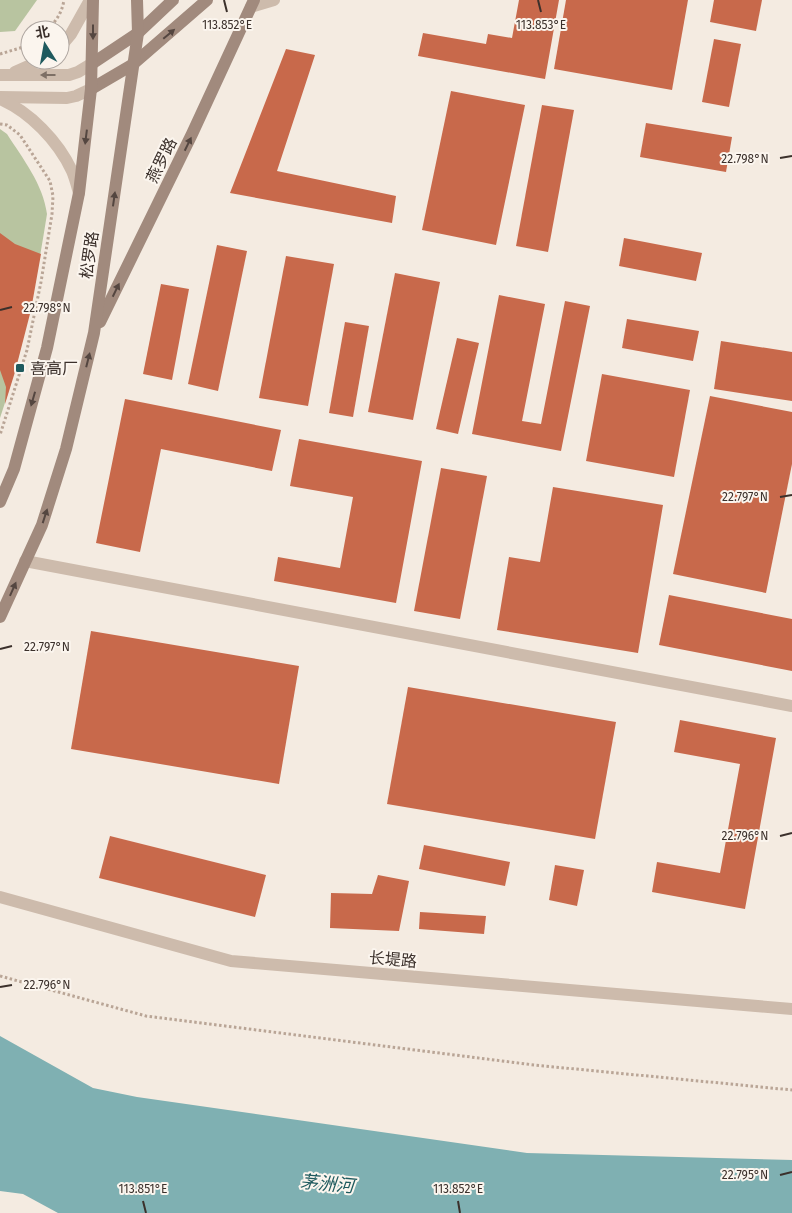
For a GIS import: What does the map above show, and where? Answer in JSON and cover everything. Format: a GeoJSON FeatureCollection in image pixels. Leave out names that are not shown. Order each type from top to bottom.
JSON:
{"type":"FeatureCollection","features":[{"type":"Feature","properties":{"kind":"main road","name":"松罗路"},"geometry":{"type":"LineString","coordinates":[[0,502],[14,469],[47,348],[79,193],[93,63],[92,0]]}},
{"type":"Feature","properties":{"kind":"main road","name":"松罗路"},"geometry":{"type":"LineString","coordinates":[[0,617],[42,524],[66,449],[94,333],[138,33],[137,0]]}},
{"type":"Feature","properties":{"kind":"main road"},"geometry":{"type":"LineString","coordinates":[[93,63],[138,33],[173,0]]}},
{"type":"Feature","properties":{"kind":"main road"},"geometry":{"type":"LineString","coordinates":[[91,89],[132,64],[207,0]]}},
{"type":"Feature","properties":{"kind":"main road","name":"燕罗路"},"geometry":{"type":"LineString","coordinates":[[94,333],[192,134],[252,3]]}},
{"type":"Feature","properties":{"kind":"street"},"geometry":{"type":"LineString","coordinates":[[70,35],[92,0]]}},
{"type":"Feature","properties":{"kind":"street"},"geometry":{"type":"LineString","coordinates":[[252,3],[274,0]]}},
{"type":"Feature","properties":{"kind":"street"},"geometry":{"type":"LineString","coordinates":[[3,75],[69,75],[93,63]]}},
{"type":"Feature","properties":{"kind":"street"},"geometry":{"type":"LineString","coordinates":[[3,75],[22,70]]}},
{"type":"Feature","properties":{"kind":"street"},"geometry":{"type":"LineString","coordinates":[[0,98],[67,98],[91,89]]}},
{"type":"Feature","properties":{"kind":"street"},"geometry":{"type":"LineString","coordinates":[[0,98],[19,108],[29,116],[54,143],[72,170],[79,193]]}},
{"type":"Feature","properties":{"kind":"street"},"geometry":{"type":"LineString","coordinates":[[25,561],[792,706]]}},
{"type":"Feature","properties":{"kind":"street","name":"长堤路"},"geometry":{"type":"LineString","coordinates":[[0,897],[231,961],[792,1008]]}},
{"type":"Feature","properties":{"kind":"path"},"geometry":{"type":"LineString","coordinates":[[57,20],[64,0]]}},
{"type":"Feature","properties":{"kind":"path"},"geometry":{"type":"LineString","coordinates":[[0,54],[20,48]]}},
{"type":"Feature","properties":{"kind":"path"},"geometry":{"type":"LineString","coordinates":[[0,124],[7,125],[20,135],[50,181],[53,196],[41,282],[27,350],[0,435]]}},
{"type":"Feature","properties":{"kind":"path"},"geometry":{"type":"LineString","coordinates":[[0,976],[146,1016],[534,1065],[792,1090]]}},
{"type":"Feature","properties":{"kind":"green space"},"geometry":{"type":"Polygon","coordinates":[[[0,0],[37,0],[23,20],[20,20],[20,24],[15,31],[0,32],[0,0]]]}},
{"type":"Feature","properties":{"kind":"green space"},"geometry":{"type":"Polygon","coordinates":[[[0,129],[7,134],[32,172],[45,203],[47,214],[28,317],[0,418],[0,129]]]}},
{"type":"Feature","properties":{"kind":"water","name":"茅洲河"},"geometry":{"type":"Polygon","coordinates":[[[0,1036],[93,1088],[137,1097],[527,1153],[792,1160],[792,1213],[58,1213],[23,1194],[0,1191],[0,1036]]]}},
{"type":"Feature","properties":{"kind":"building"},"geometry":{"type":"Polygon","coordinates":[[[519,0],[559,0],[545,79],[418,56],[423,33],[486,44],[488,34],[512,38],[519,0]]]}},
{"type":"Feature","properties":{"kind":"building"},"geometry":{"type":"Polygon","coordinates":[[[566,0],[688,0],[672,90],[554,69],[566,0]]]}},
{"type":"Feature","properties":{"kind":"building"},"geometry":{"type":"Polygon","coordinates":[[[714,0],[762,0],[756,31],[710,22],[714,0]]]}},
{"type":"Feature","properties":{"kind":"building"},"geometry":{"type":"Polygon","coordinates":[[[714,39],[741,44],[729,107],[702,102],[714,39]]]}},
{"type":"Feature","properties":{"kind":"building"},"geometry":{"type":"Polygon","coordinates":[[[286,49],[315,55],[277,171],[396,196],[392,223],[230,193],[286,49]]]}},
{"type":"Feature","properties":{"kind":"building"},"geometry":{"type":"Polygon","coordinates":[[[451,91],[525,105],[496,245],[422,230],[451,91]]]}},
{"type":"Feature","properties":{"kind":"building"},"geometry":{"type":"Polygon","coordinates":[[[542,105],[574,110],[548,252],[516,246],[542,105]]]}},
{"type":"Feature","properties":{"kind":"building"},"geometry":{"type":"Polygon","coordinates":[[[646,123],[732,137],[726,172],[640,157],[646,123]]]}},
{"type":"Feature","properties":{"kind":"building"},"geometry":{"type":"Polygon","coordinates":[[[0,233],[15,244],[41,254],[31,310],[5,404],[6,387],[0,370],[0,233]]]}},
{"type":"Feature","properties":{"kind":"building"},"geometry":{"type":"Polygon","coordinates":[[[624,238],[702,253],[696,281],[619,266],[624,238]]]}},
{"type":"Feature","properties":{"kind":"building"},"geometry":{"type":"Polygon","coordinates":[[[217,245],[247,251],[218,391],[188,384],[217,245]]]}},
{"type":"Feature","properties":{"kind":"building"},"geometry":{"type":"Polygon","coordinates":[[[286,256],[334,264],[308,406],[259,398],[286,256]]]}},
{"type":"Feature","properties":{"kind":"building"},"geometry":{"type":"Polygon","coordinates":[[[395,273],[440,282],[413,420],[368,412],[395,273]]]}},
{"type":"Feature","properties":{"kind":"building"},"geometry":{"type":"Polygon","coordinates":[[[161,284],[189,289],[172,380],[143,374],[161,284]]]}},
{"type":"Feature","properties":{"kind":"building"},"geometry":{"type":"Polygon","coordinates":[[[499,295],[545,304],[522,421],[541,424],[565,301],[590,306],[561,451],[472,434],[499,295]]]}},
{"type":"Feature","properties":{"kind":"building"},"geometry":{"type":"Polygon","coordinates":[[[627,319],[699,331],[693,361],[622,348],[627,319]]]}},
{"type":"Feature","properties":{"kind":"building"},"geometry":{"type":"Polygon","coordinates":[[[345,322],[369,326],[353,417],[329,413],[345,322]]]}},
{"type":"Feature","properties":{"kind":"building"},"geometry":{"type":"Polygon","coordinates":[[[457,338],[479,343],[458,434],[436,429],[457,338]]]}},
{"type":"Feature","properties":{"kind":"building"},"geometry":{"type":"Polygon","coordinates":[[[721,341],[792,352],[792,401],[714,389],[721,341]]]}},
{"type":"Feature","properties":{"kind":"building"},"geometry":{"type":"Polygon","coordinates":[[[602,374],[690,390],[674,477],[586,461],[602,374]]]}},
{"type":"Feature","properties":{"kind":"building"},"geometry":{"type":"Polygon","coordinates":[[[710,396],[792,412],[792,464],[766,593],[673,574],[710,396]]]}},
{"type":"Feature","properties":{"kind":"building"},"geometry":{"type":"Polygon","coordinates":[[[125,399],[281,430],[272,471],[161,449],[140,552],[96,543],[125,399]]]}},
{"type":"Feature","properties":{"kind":"building"},"geometry":{"type":"Polygon","coordinates":[[[299,439],[422,461],[396,603],[274,581],[278,557],[340,568],[353,497],[290,486],[299,439]]]}},
{"type":"Feature","properties":{"kind":"building"},"geometry":{"type":"Polygon","coordinates":[[[441,468],[487,476],[460,619],[414,611],[441,468]]]}},
{"type":"Feature","properties":{"kind":"building"},"geometry":{"type":"Polygon","coordinates":[[[553,487],[663,505],[638,653],[497,630],[509,557],[540,562],[553,487]]]}},
{"type":"Feature","properties":{"kind":"building"},"geometry":{"type":"Polygon","coordinates":[[[669,595],[792,619],[792,671],[659,645],[669,595]]]}},
{"type":"Feature","properties":{"kind":"building"},"geometry":{"type":"Polygon","coordinates":[[[91,631],[299,666],[279,784],[71,749],[91,631]]]}},
{"type":"Feature","properties":{"kind":"building"},"geometry":{"type":"Polygon","coordinates":[[[408,687],[616,722],[595,839],[387,804],[408,687]]]}},
{"type":"Feature","properties":{"kind":"building"},"geometry":{"type":"Polygon","coordinates":[[[680,720],[776,738],[745,909],[652,892],[657,862],[720,873],[740,764],[674,752],[680,720]]]}},
{"type":"Feature","properties":{"kind":"building"},"geometry":{"type":"Polygon","coordinates":[[[110,836],[266,875],[255,917],[99,878],[110,836]]]}},
{"type":"Feature","properties":{"kind":"building"},"geometry":{"type":"Polygon","coordinates":[[[424,845],[510,862],[505,886],[419,869],[424,845]]]}},
{"type":"Feature","properties":{"kind":"building"},"geometry":{"type":"Polygon","coordinates":[[[555,865],[584,870],[577,906],[549,900],[555,865]]]}},
{"type":"Feature","properties":{"kind":"building"},"geometry":{"type":"Polygon","coordinates":[[[378,875],[409,881],[399,931],[330,928],[331,893],[372,894],[378,875]]]}},
{"type":"Feature","properties":{"kind":"building"},"geometry":{"type":"Polygon","coordinates":[[[420,912],[486,916],[484,934],[419,929],[420,912]]]}},
{"type":"Feature","properties":{"kind":"place","name":"喜高厂"},"geometry":{"type":"Point","coordinates":[20,368]}}]}
